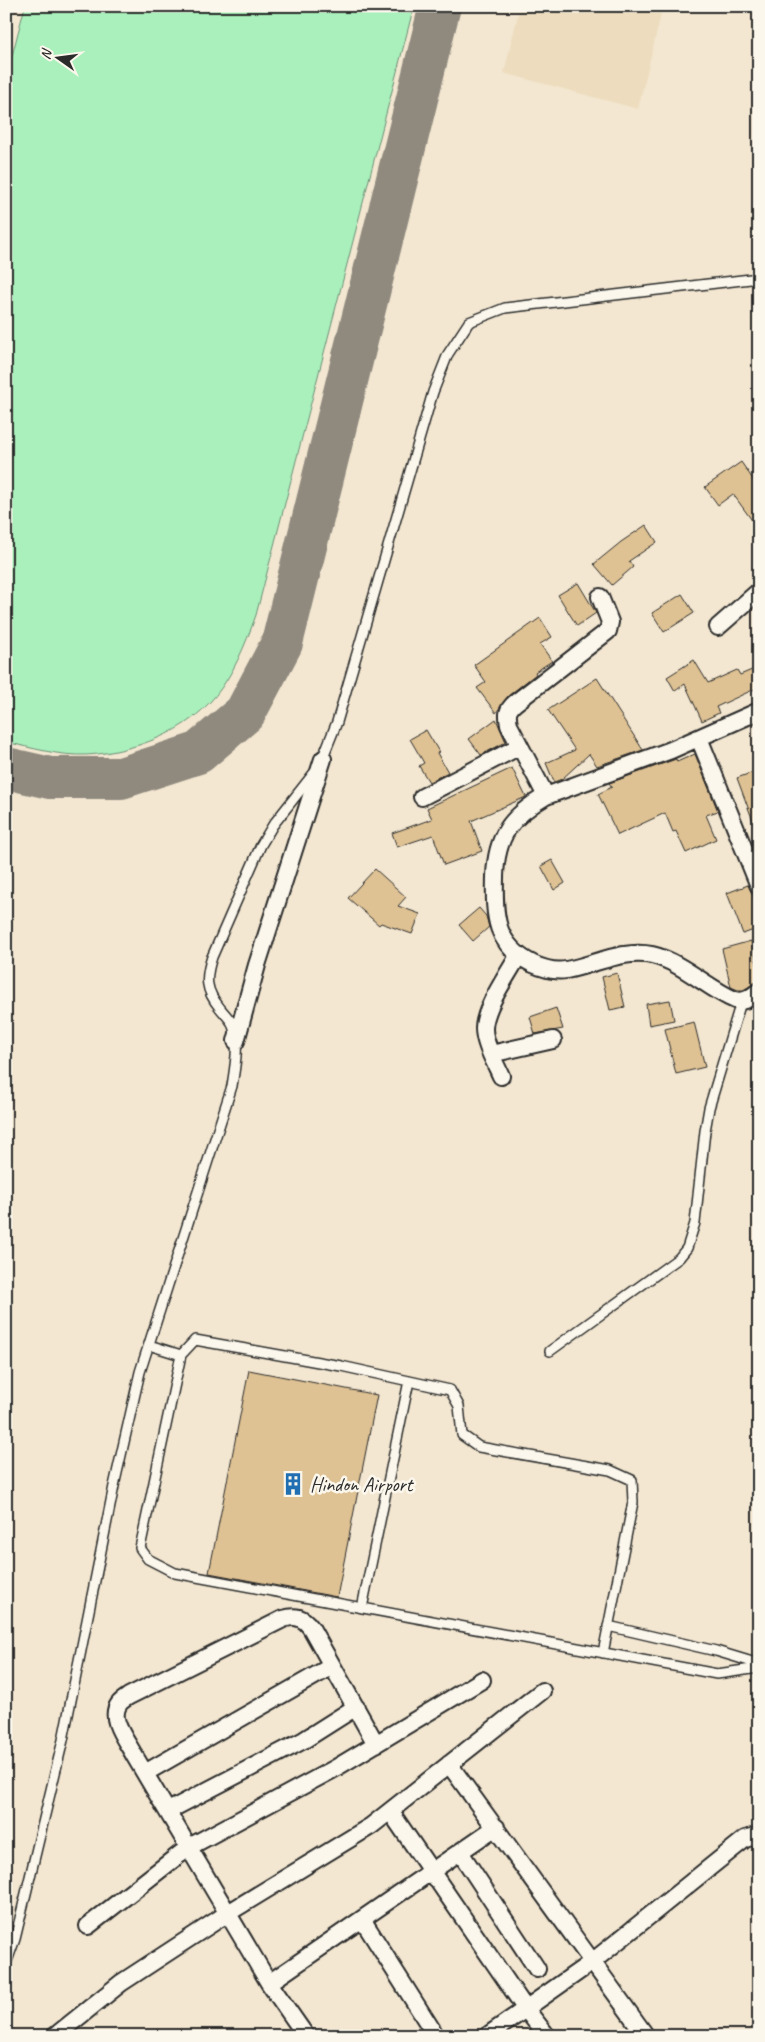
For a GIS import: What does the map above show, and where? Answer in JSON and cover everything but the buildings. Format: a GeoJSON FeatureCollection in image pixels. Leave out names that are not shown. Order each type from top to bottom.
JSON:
{"type":"FeatureCollection","features":[{"type":"Feature","properties":{"kind":"street"},"geometry":{"type":"LineString","coordinates":[[718,627],[759,591]]}},
{"type":"Feature","properties":{"kind":"street"},"geometry":{"type":"LineString","coordinates":[[546,796],[509,725],[507,715],[509,708],[608,631],[610,622],[600,597]]}},
{"type":"Feature","properties":{"kind":"street"},"geometry":{"type":"LineString","coordinates":[[759,711],[671,750],[546,796],[532,804],[513,820],[499,843],[494,894],[499,932],[508,946],[518,956],[540,967],[552,971],[565,970],[636,953],[653,955],[673,964],[728,997],[741,1002],[748,1000],[759,991]]}},
{"type":"Feature","properties":{"kind":"street"},"geometry":{"type":"LineString","coordinates":[[699,738],[759,886]]}},
{"type":"Feature","properties":{"kind":"street"},"geometry":{"type":"LineString","coordinates":[[422,797],[520,746]]}},
{"type":"Feature","properties":{"kind":"street"},"geometry":{"type":"LineString","coordinates":[[236,1041],[257,965],[323,759]]}},
{"type":"Feature","properties":{"kind":"street"},"geometry":{"type":"LineString","coordinates":[[501,1076],[484,1028],[488,1012],[518,956]]}},
{"type":"Feature","properties":{"kind":"street"},"geometry":{"type":"LineString","coordinates":[[492,1054],[553,1040]]}},
{"type":"Feature","properties":{"kind":"street"},"geometry":{"type":"LineString","coordinates":[[306,2036],[269,1983],[145,1773],[116,1722],[116,1714],[119,1703],[128,1696],[290,1617],[298,1616],[305,1620],[376,1744]]}},
{"type":"Feature","properties":{"kind":"street"},"geometry":{"type":"LineString","coordinates":[[145,1773],[332,1666]]}},
{"type":"Feature","properties":{"kind":"street"},"geometry":{"type":"LineString","coordinates":[[88,1926],[189,1847],[334,1769],[482,1680]]}},
{"type":"Feature","properties":{"kind":"street"},"geometry":{"type":"LineString","coordinates":[[55,2036],[121,1983],[228,1913],[371,1826],[542,1691]]}},
{"type":"Feature","properties":{"kind":"street"},"geometry":{"type":"LineString","coordinates":[[168,1811],[304,1740],[356,1707]]}},
{"type":"Feature","properties":{"kind":"street"},"geometry":{"type":"LineString","coordinates":[[449,1764],[646,2036]]}},
{"type":"Feature","properties":{"kind":"street"},"geometry":{"type":"LineString","coordinates":[[390,1812],[525,2008],[547,2036]]}},
{"type":"Feature","properties":{"kind":"street"},"geometry":{"type":"LineString","coordinates":[[269,1983],[496,1827]]}},
{"type":"Feature","properties":{"kind":"street"},"geometry":{"type":"LineString","coordinates":[[487,2036],[592,1962],[722,1856],[744,1840],[759,1835]]}},
{"type":"Feature","properties":{"kind":"street"},"geometry":{"type":"LineString","coordinates":[[460,1852],[538,1970]]}},
{"type":"Feature","properties":{"kind":"street"},"geometry":{"type":"LineString","coordinates":[[362,1919],[436,2036]]}},
{"type":"Feature","properties":{"kind":"lane"},"geometry":{"type":"LineString","coordinates":[[6,1964],[15,1938],[63,1740],[114,1486],[140,1372],[232,1086],[236,1060],[236,1041],[232,1022],[213,1000],[207,988],[206,973],[260,845],[273,824],[311,778],[323,759],[337,722],[433,392],[448,354],[469,322],[505,308],[759,278]]}},
{"type":"Feature","properties":{"kind":"lane"},"geometry":{"type":"LineString","coordinates":[[550,1351],[680,1258],[687,1248],[695,1223],[709,1108],[741,1002]]}},
{"type":"Feature","properties":{"kind":"lane"},"geometry":{"type":"LineString","coordinates":[[603,1653],[632,1502],[632,1480],[610,1470],[479,1447],[462,1435],[459,1406],[450,1390],[341,1366],[195,1340],[181,1354],[140,1548],[148,1560],[174,1573],[603,1653],[717,1674],[759,1668]]}},
{"type":"Feature","properties":{"kind":"lane"},"geometry":{"type":"LineString","coordinates":[[148,1345],[181,1354]]}},
{"type":"Feature","properties":{"kind":"lane"},"geometry":{"type":"LineString","coordinates":[[362,1608],[409,1381]]}},
{"type":"Feature","properties":{"kind":"lane"},"geometry":{"type":"LineString","coordinates":[[608,1626],[716,1651],[759,1664]]}},
{"type":"Feature","properties":{"kind":"shaded area"},"geometry":{"type":"Polygon","coordinates":[[[520,6],[663,6],[638,109],[504,73],[520,6]]]}},
{"type":"Feature","properties":{"kind":"green space"},"geometry":{"type":"Polygon","coordinates":[[[25,6],[414,6],[256,615],[238,659],[216,695],[202,710],[185,723],[165,735],[142,744],[93,754],[56,753],[6,742],[6,79],[25,6]]]}},
{"type":"Feature","properties":{"kind":"taxiway"},"geometry":{"type":"LineString","coordinates":[[6,768],[50,778],[121,778],[198,753],[245,713],[282,643],[440,6]]}},
{"type":"Feature","properties":{"kind":"place","name":"Hindon Airport"},"geometry":{"type":"Point","coordinates":[293,1484]}}]}
